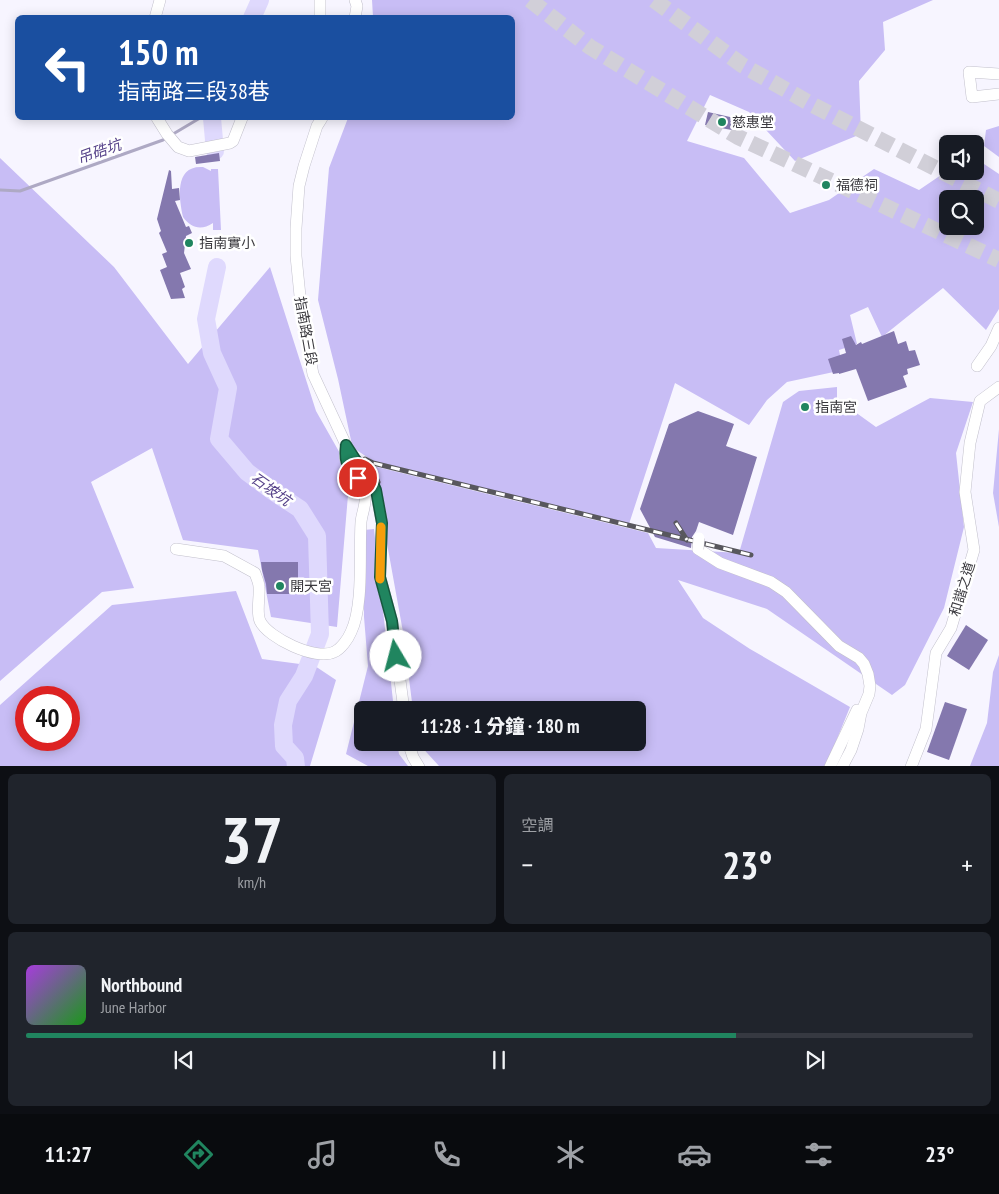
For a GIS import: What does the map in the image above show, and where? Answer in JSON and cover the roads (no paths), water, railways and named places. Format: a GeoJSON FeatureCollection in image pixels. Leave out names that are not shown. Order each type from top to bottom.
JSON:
{"type":"FeatureCollection","features":[{"type":"Feature","properties":{"kind":"street"},"geometry":{"type":"LineString","coordinates":[[320,0],[320,15]]}},
{"type":"Feature","properties":{"kind":"street"},"geometry":{"type":"LineString","coordinates":[[355,0],[357,6],[356,15]]}},
{"type":"Feature","properties":{"kind":"street"},"geometry":{"type":"LineString","coordinates":[[156,15],[160,3]]}},
{"type":"Feature","properties":{"kind":"street"},"geometry":{"type":"LineString","coordinates":[[999,74],[969,72],[972,97],[999,94]]}},
{"type":"Feature","properties":{"kind":"street"},"geometry":{"type":"LineString","coordinates":[[158,120],[174,144],[189,151],[233,141],[241,120]]}},
{"type":"Feature","properties":{"kind":"street","name":"指南路三段"},"geometry":{"type":"LineString","coordinates":[[321,120],[304,166],[299,186],[296,228],[297,277],[302,316],[313,374],[346,445],[371,479],[376,490],[382,523],[380,577],[392,621],[403,701]]}},
{"type":"Feature","properties":{"kind":"street"},"geometry":{"type":"LineString","coordinates":[[977,366],[991,346],[999,328]]}},
{"type":"Feature","properties":{"kind":"street","name":"和諧之道"},"geometry":{"type":"LineString","coordinates":[[913,762],[926,729],[936,653],[951,628],[974,550],[965,492],[970,443],[980,401],[995,390]]}},
{"type":"Feature","properties":{"kind":"street"},"geometry":{"type":"LineString","coordinates":[[176,549],[224,556],[255,573],[259,585],[259,619],[264,628],[276,638],[305,650],[322,654],[334,652],[344,644],[352,632],[358,602],[361,520],[366,499],[362,484],[347,465],[344,458],[346,445]]}},
{"type":"Feature","properties":{"kind":"street"},"geometry":{"type":"LineString","coordinates":[[699,543],[720,563],[772,582],[786,592],[839,646],[859,658],[864,664],[868,674],[870,694],[861,713],[851,750],[842,766]]}},
{"type":"Feature","properties":{"kind":"street"},"geometry":{"type":"LineString","coordinates":[[830,766],[862,700],[864,692],[864,664]]}},
{"type":"Feature","properties":{"kind":"street"},"geometry":{"type":"LineString","coordinates":[[411,751],[419,766]]}},
{"type":"Feature","properties":{"kind":"waterway"},"geometry":{"type":"LineString","coordinates":[[253,15],[260,0]]}},
{"type":"Feature","properties":{"kind":"waterway","name":"吊硞坑"},"geometry":{"type":"LineString","coordinates":[[0,190],[20,191],[163,140],[197,120]]}},
{"type":"Feature","properties":{"kind":"waterway","name":"石坡坑"},"geometry":{"type":"LineString","coordinates":[[212,120],[215,151]]}},
{"type":"Feature","properties":{"kind":"waterway","name":"石坡坑"},"geometry":{"type":"LineString","coordinates":[[217,267],[206,319],[212,353],[228,388],[219,439],[247,472],[300,509],[317,536],[320,634],[304,676],[288,701],[283,725],[284,746],[295,758],[296,766]]}},
{"type":"Feature","properties":{"kind":"tunnel"},"geometry":{"type":"LineString","coordinates":[[530,0],[590,47],[738,137],[999,260]]}},
{"type":"Feature","properties":{"kind":"tunnel"},"geometry":{"type":"LineString","coordinates":[[654,0],[742,65],[811,104],[999,201]]}},
{"type":"Feature","properties":{"kind":"railway"},"geometry":{"type":"LineString","coordinates":[[378,482],[365,459],[373,463],[751,555]]}},
{"type":"Feature","properties":{"kind":"railway"},"geometry":{"type":"LineString","coordinates":[[676,523],[687,540]]}},
{"type":"Feature","properties":{"kind":"place","name":"慈惠堂"},"geometry":{"type":"Point","coordinates":[722,122]}},
{"type":"Feature","properties":{"kind":"place","name":"福德祠"},"geometry":{"type":"Point","coordinates":[826,185]}},
{"type":"Feature","properties":{"kind":"place","name":"指南實小"},"geometry":{"type":"Point","coordinates":[189,243]}},
{"type":"Feature","properties":{"kind":"place","name":"指南宮"},"geometry":{"type":"Point","coordinates":[805,407]}},
{"type":"Feature","properties":{"kind":"place","name":"開天宮"},"geometry":{"type":"Point","coordinates":[280,586]}}]}
